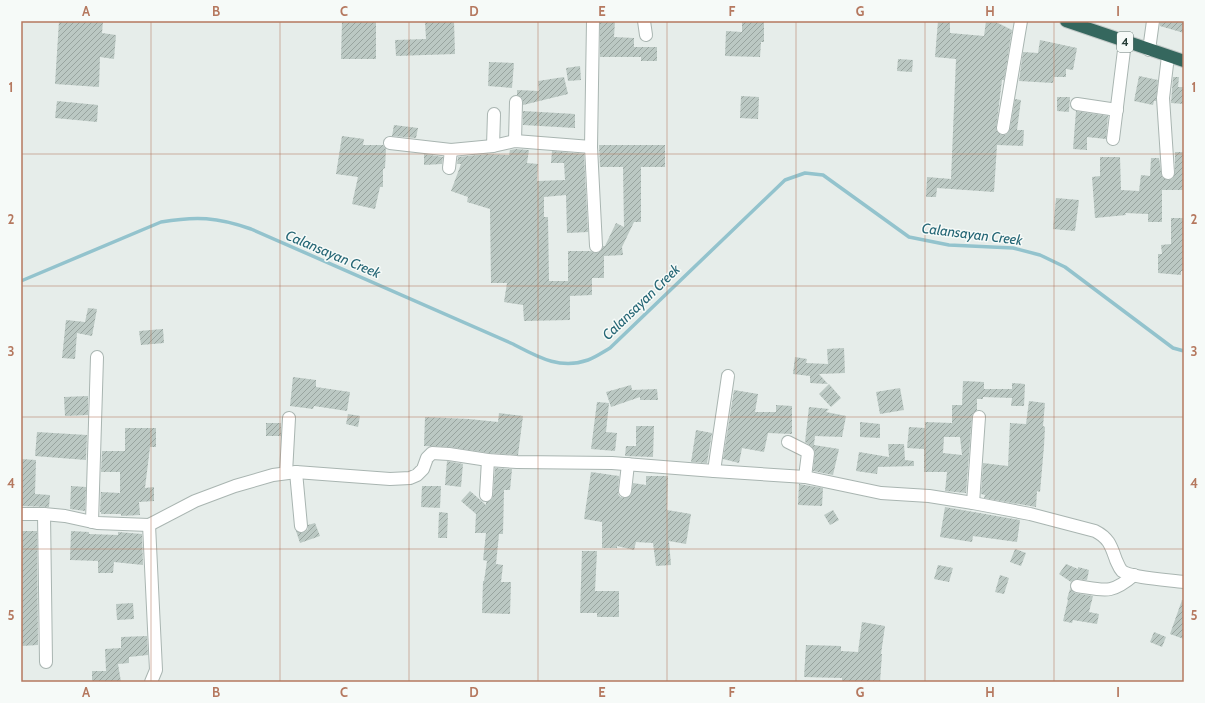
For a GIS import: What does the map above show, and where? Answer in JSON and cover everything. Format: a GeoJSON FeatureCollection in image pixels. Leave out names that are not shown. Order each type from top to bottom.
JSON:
{"type":"FeatureCollection","features":[{"type":"Feature","properties":{"kind":"highway","name":"4"},"geometry":{"type":"LineString","coordinates":[[1066,21],[1184,62]]}},
{"type":"Feature","properties":{"kind":"street"},"geometry":{"type":"LineString","coordinates":[[593,21],[591,147],[596,246]]}},
{"type":"Feature","properties":{"kind":"street"},"geometry":{"type":"LineString","coordinates":[[644,21],[646,35]]}},
{"type":"Feature","properties":{"kind":"street"},"geometry":{"type":"LineString","coordinates":[[1003,128],[1021,21]]}},
{"type":"Feature","properties":{"kind":"street"},"geometry":{"type":"LineString","coordinates":[[1150,50],[1153,21]]}},
{"type":"Feature","properties":{"kind":"street"},"geometry":{"type":"LineString","coordinates":[[1113,139],[1125,42]]}},
{"type":"Feature","properties":{"kind":"street"},"geometry":{"type":"LineString","coordinates":[[1168,56],[1163,98],[1168,173]]}},
{"type":"Feature","properties":{"kind":"street"},"geometry":{"type":"LineString","coordinates":[[515,141],[516,102]]}},
{"type":"Feature","properties":{"kind":"street"},"geometry":{"type":"LineString","coordinates":[[1077,104],[1117,110]]}},
{"type":"Feature","properties":{"kind":"street"},"geometry":{"type":"LineString","coordinates":[[494,114],[494,146]]}},
{"type":"Feature","properties":{"kind":"street"},"geometry":{"type":"LineString","coordinates":[[390,143],[451,150],[494,146],[515,141],[591,147]]}},
{"type":"Feature","properties":{"kind":"street"},"geometry":{"type":"LineString","coordinates":[[449,168],[451,150]]}},
{"type":"Feature","properties":{"kind":"street"},"geometry":{"type":"LineString","coordinates":[[92,522],[97,357]]}},
{"type":"Feature","properties":{"kind":"street"},"geometry":{"type":"LineString","coordinates":[[714,471],[728,376]]}},
{"type":"Feature","properties":{"kind":"street"},"geometry":{"type":"LineString","coordinates":[[973,503],[979,417]]}},
{"type":"Feature","properties":{"kind":"street"},"geometry":{"type":"LineString","coordinates":[[289,418],[291,472],[301,526]]}},
{"type":"Feature","properties":{"kind":"street"},"geometry":{"type":"LineString","coordinates":[[788,442],[808,453],[805,476]]}},
{"type":"Feature","properties":{"kind":"street"},"geometry":{"type":"LineString","coordinates":[[21,514],[44,514],[65,516],[92,522],[149,525],[195,501],[234,486],[274,475],[291,472],[390,479],[410,478],[417,475],[423,469],[427,458],[432,453],[517,462],[612,463],[805,476],[881,493],[929,496],[1030,514],[1095,531],[1105,536],[1119,566],[1123,571],[1134,575],[1184,582]]}},
{"type":"Feature","properties":{"kind":"street"},"geometry":{"type":"LineString","coordinates":[[486,495],[488,460]]}},
{"type":"Feature","properties":{"kind":"street"},"geometry":{"type":"LineString","coordinates":[[625,491],[628,464]]}},
{"type":"Feature","properties":{"kind":"street"},"geometry":{"type":"LineString","coordinates":[[44,514],[46,662]]}},
{"type":"Feature","properties":{"kind":"street"},"geometry":{"type":"LineString","coordinates":[[149,525],[156,670],[151,682]]}},
{"type":"Feature","properties":{"kind":"street"},"geometry":{"type":"LineString","coordinates":[[1077,586],[1105,590],[1113,589],[1119,587],[1134,575]]}},
{"type":"Feature","properties":{"kind":"building"},"geometry":{"type":"Polygon","coordinates":[[[59,21],[103,21],[102,33],[116,35],[114,59],[100,57],[99,87],[55,84],[59,21]]]}},
{"type":"Feature","properties":{"kind":"building"},"geometry":{"type":"Polygon","coordinates":[[[342,21],[376,21],[376,59],[341,59],[342,21]]]}},
{"type":"Feature","properties":{"kind":"building"},"geometry":{"type":"Polygon","coordinates":[[[425,21],[454,21],[455,54],[396,56],[395,40],[426,39],[425,21]]]}},
{"type":"Feature","properties":{"kind":"building"},"geometry":{"type":"Polygon","coordinates":[[[600,21],[615,21],[614,37],[634,38],[634,47],[657,47],[657,61],[641,61],[641,57],[600,57],[600,21]]]}},
{"type":"Feature","properties":{"kind":"building"},"geometry":{"type":"Polygon","coordinates":[[[742,21],[764,21],[764,42],[761,42],[760,57],[725,56],[726,31],[742,32],[742,21]]]}},
{"type":"Feature","properties":{"kind":"building"},"geometry":{"type":"Polygon","coordinates":[[[938,21],[950,21],[950,33],[984,36],[986,21],[994,21],[1012,30],[1004,80],[1002,80],[996,130],[1001,135],[1008,133],[1015,99],[1021,100],[1017,130],[1024,130],[1023,146],[997,145],[994,192],[937,188],[936,197],[926,197],[927,177],[951,179],[956,59],[935,57],[938,21]]]}},
{"type":"Feature","properties":{"kind":"building"},"geometry":{"type":"Polygon","coordinates":[[[1160,21],[1184,21],[1184,33],[1160,26],[1160,21]]]}},
{"type":"Feature","properties":{"kind":"building"},"geometry":{"type":"Polygon","coordinates":[[[1040,40],[1077,48],[1073,70],[1066,69],[1066,77],[1054,77],[1053,83],[1019,81],[1023,52],[1038,53],[1040,40]]]}},
{"type":"Feature","properties":{"kind":"building"},"geometry":{"type":"Polygon","coordinates":[[[898,59],[913,60],[912,72],[897,71],[898,59]]]}},
{"type":"Feature","properties":{"kind":"building"},"geometry":{"type":"Polygon","coordinates":[[[489,62],[514,63],[512,88],[488,86],[489,62]]]}},
{"type":"Feature","properties":{"kind":"building"},"geometry":{"type":"Polygon","coordinates":[[[580,66],[581,80],[568,81],[566,68],[580,66]]]}},
{"type":"Feature","properties":{"kind":"building"},"geometry":{"type":"Polygon","coordinates":[[[1139,76],[1158,80],[1156,101],[1154,101],[1153,105],[1134,101],[1139,76]]]}},
{"type":"Feature","properties":{"kind":"building"},"geometry":{"type":"Polygon","coordinates":[[[564,77],[568,94],[523,105],[522,98],[517,95],[517,90],[539,91],[538,81],[564,77]]]}},
{"type":"Feature","properties":{"kind":"building"},"geometry":{"type":"Polygon","coordinates":[[[1173,77],[1179,77],[1178,87],[1184,87],[1184,104],[1171,103],[1173,77]]]}},
{"type":"Feature","properties":{"kind":"building"},"geometry":{"type":"Polygon","coordinates":[[[741,96],[759,97],[758,119],[740,118],[741,96]]]}},
{"type":"Feature","properties":{"kind":"building"},"geometry":{"type":"Polygon","coordinates":[[[1057,97],[1070,97],[1069,112],[1057,111],[1057,97]]]}},
{"type":"Feature","properties":{"kind":"building"},"geometry":{"type":"Polygon","coordinates":[[[57,101],[98,105],[97,122],[55,118],[57,101]]]}},
{"type":"Feature","properties":{"kind":"building"},"geometry":{"type":"Polygon","coordinates":[[[523,111],[575,114],[575,128],[523,125],[523,111]]]}},
{"type":"Feature","properties":{"kind":"building"},"geometry":{"type":"Polygon","coordinates":[[[1076,111],[1108,116],[1106,139],[1087,137],[1087,150],[1073,149],[1076,111]]]}},
{"type":"Feature","properties":{"kind":"building"},"geometry":{"type":"Polygon","coordinates":[[[394,125],[418,128],[416,138],[392,136],[394,125]]]}},
{"type":"Feature","properties":{"kind":"building"},"geometry":{"type":"Polygon","coordinates":[[[342,136],[364,139],[363,145],[383,145],[386,149],[385,168],[383,169],[383,187],[380,187],[375,209],[352,204],[358,177],[336,174],[342,136]]]}},
{"type":"Feature","properties":{"kind":"building"},"geometry":{"type":"Polygon","coordinates":[[[599,145],[665,145],[665,167],[641,167],[641,222],[634,222],[622,247],[623,255],[604,256],[604,278],[592,278],[592,295],[570,296],[570,320],[524,321],[523,305],[504,302],[507,283],[491,283],[490,209],[467,202],[468,197],[451,191],[461,164],[457,164],[458,157],[487,154],[509,155],[510,150],[529,150],[527,163],[538,164],[537,181],[565,180],[564,163],[551,163],[552,151],[584,154],[588,232],[567,233],[566,195],[544,197],[544,217],[548,217],[549,281],[568,281],[568,251],[600,252],[603,246],[605,246],[616,223],[624,227],[623,167],[600,167],[599,145]]]}},
{"type":"Feature","properties":{"kind":"building"},"geometry":{"type":"Polygon","coordinates":[[[1175,152],[1184,152],[1183,190],[1162,190],[1162,222],[1148,222],[1148,214],[1125,213],[1126,215],[1095,218],[1092,177],[1100,176],[1100,157],[1120,157],[1121,190],[1139,191],[1141,175],[1150,176],[1151,158],[1159,158],[1162,177],[1168,180],[1172,179],[1175,173],[1175,152]]]}},
{"type":"Feature","properties":{"kind":"building"},"geometry":{"type":"Polygon","coordinates":[[[424,154],[443,157],[442,164],[424,165],[424,154]]]}},
{"type":"Feature","properties":{"kind":"building"},"geometry":{"type":"Polygon","coordinates":[[[1056,198],[1079,200],[1075,231],[1053,229],[1056,198]]]}},
{"type":"Feature","properties":{"kind":"building"},"geometry":{"type":"Polygon","coordinates":[[[1171,218],[1184,218],[1184,271],[1181,271],[1181,275],[1158,273],[1158,254],[1162,254],[1161,245],[1171,244],[1171,218]]]}},
{"type":"Feature","properties":{"kind":"building"},"geometry":{"type":"Polygon","coordinates":[[[88,308],[97,309],[92,336],[77,333],[75,359],[62,358],[66,320],[85,322],[88,308]]]}},
{"type":"Feature","properties":{"kind":"building"},"geometry":{"type":"Polygon","coordinates":[[[163,329],[164,343],[141,345],[139,331],[163,329]]]}},
{"type":"Feature","properties":{"kind":"building"},"geometry":{"type":"Polygon","coordinates":[[[844,348],[845,373],[819,374],[828,384],[810,383],[810,376],[793,374],[795,357],[807,359],[806,363],[828,364],[827,349],[844,348]]]}},
{"type":"Feature","properties":{"kind":"building"},"geometry":{"type":"Polygon","coordinates":[[[293,377],[316,380],[316,387],[350,392],[347,411],[314,406],[313,409],[290,406],[293,377]]]}},
{"type":"Feature","properties":{"kind":"building"},"geometry":{"type":"Polygon","coordinates":[[[963,381],[984,382],[984,389],[1012,389],[1012,383],[1025,384],[1024,406],[1011,406],[1012,398],[983,397],[983,399],[977,399],[977,410],[972,416],[966,493],[945,491],[947,472],[924,472],[924,449],[907,448],[909,427],[925,428],[925,422],[952,423],[952,405],[962,405],[963,381]],[[944,437],[943,453],[962,455],[960,437],[944,437]]]}},
{"type":"Feature","properties":{"kind":"building"},"geometry":{"type":"Polygon","coordinates":[[[829,384],[841,398],[831,407],[819,394],[829,384]]]}},
{"type":"Feature","properties":{"kind":"building"},"geometry":{"type":"Polygon","coordinates":[[[631,385],[632,390],[657,389],[658,400],[640,400],[640,397],[611,407],[606,392],[631,385]]]}},
{"type":"Feature","properties":{"kind":"building"},"geometry":{"type":"Polygon","coordinates":[[[900,388],[904,410],[880,414],[876,392],[900,388]]]}},
{"type":"Feature","properties":{"kind":"building"},"geometry":{"type":"Polygon","coordinates":[[[734,390],[758,394],[755,412],[776,412],[776,405],[792,406],[792,434],[768,433],[764,452],[742,448],[739,463],[723,459],[734,390]]]}},
{"type":"Feature","properties":{"kind":"building"},"geometry":{"type":"Polygon","coordinates":[[[88,396],[88,415],[65,416],[64,397],[88,396]]]}},
{"type":"Feature","properties":{"kind":"building"},"geometry":{"type":"Polygon","coordinates":[[[1029,401],[1045,403],[1043,426],[1045,427],[1044,446],[1040,492],[1037,491],[1036,507],[984,498],[985,495],[981,494],[983,463],[1008,466],[1010,423],[1026,424],[1029,401]]]}},
{"type":"Feature","properties":{"kind":"building"},"geometry":{"type":"Polygon","coordinates":[[[597,402],[609,403],[606,432],[617,433],[615,451],[591,449],[597,402]]]}},
{"type":"Feature","properties":{"kind":"building"},"geometry":{"type":"Polygon","coordinates":[[[809,407],[829,409],[826,412],[846,416],[842,437],[815,436],[814,445],[839,449],[833,475],[813,471],[815,451],[805,442],[809,407]]]}},
{"type":"Feature","properties":{"kind":"building"},"geometry":{"type":"Polygon","coordinates":[[[499,413],[523,416],[518,455],[489,453],[449,447],[424,446],[425,417],[498,422],[499,413]]]}},
{"type":"Feature","properties":{"kind":"building"},"geometry":{"type":"Polygon","coordinates":[[[348,414],[360,416],[358,427],[346,424],[348,414]]]}},
{"type":"Feature","properties":{"kind":"building"},"geometry":{"type":"Polygon","coordinates":[[[860,422],[880,424],[880,438],[860,437],[860,422]]]}},
{"type":"Feature","properties":{"kind":"building"},"geometry":{"type":"Polygon","coordinates":[[[266,423],[281,423],[281,436],[266,436],[266,423]]]}},
{"type":"Feature","properties":{"kind":"building"},"geometry":{"type":"Polygon","coordinates":[[[636,426],[654,426],[653,457],[625,456],[626,446],[636,446],[636,426]]]}},
{"type":"Feature","properties":{"kind":"building"},"geometry":{"type":"Polygon","coordinates":[[[125,428],[156,428],[156,447],[150,447],[145,488],[154,487],[154,501],[139,502],[140,515],[121,516],[121,514],[101,514],[100,512],[101,487],[101,492],[120,493],[120,472],[101,472],[102,451],[125,451],[125,428]]]}},
{"type":"Feature","properties":{"kind":"building"},"geometry":{"type":"Polygon","coordinates":[[[696,430],[712,433],[707,463],[691,462],[696,430]]]}},
{"type":"Feature","properties":{"kind":"building"},"geometry":{"type":"Polygon","coordinates":[[[37,432],[87,435],[86,460],[35,456],[37,432]]]}},
{"type":"Feature","properties":{"kind":"building"},"geometry":{"type":"Polygon","coordinates":[[[888,444],[904,444],[905,460],[914,461],[914,466],[878,467],[877,474],[856,471],[859,452],[889,457],[888,444]]]}},
{"type":"Feature","properties":{"kind":"building"},"geometry":{"type":"Polygon","coordinates":[[[21,459],[36,460],[35,494],[50,495],[49,507],[21,506],[21,459]]]}},
{"type":"Feature","properties":{"kind":"building"},"geometry":{"type":"Polygon","coordinates":[[[447,461],[463,464],[461,487],[445,485],[447,461]]]}},
{"type":"Feature","properties":{"kind":"building"},"geometry":{"type":"Polygon","coordinates":[[[495,468],[512,469],[510,490],[504,490],[503,534],[499,534],[496,564],[503,565],[501,582],[511,582],[510,614],[482,613],[483,581],[487,561],[483,560],[486,533],[475,533],[476,514],[461,501],[470,491],[486,505],[486,502],[492,499],[493,495],[495,468]]]}},
{"type":"Feature","properties":{"kind":"building"},"geometry":{"type":"Polygon","coordinates":[[[591,472],[619,476],[618,494],[620,497],[625,498],[631,495],[633,483],[646,485],[646,476],[668,476],[667,510],[691,514],[686,544],[669,541],[671,565],[656,566],[653,543],[636,542],[634,550],[617,546],[617,548],[602,548],[602,522],[584,519],[591,472]]]}},
{"type":"Feature","properties":{"kind":"building"},"geometry":{"type":"Polygon","coordinates":[[[799,484],[823,488],[822,506],[798,505],[799,484]]]}},
{"type":"Feature","properties":{"kind":"building"},"geometry":{"type":"Polygon","coordinates":[[[71,486],[86,487],[85,511],[70,509],[71,486]]]}},
{"type":"Feature","properties":{"kind":"building"},"geometry":{"type":"Polygon","coordinates":[[[422,486],[441,486],[440,508],[421,507],[422,486]]]}},
{"type":"Feature","properties":{"kind":"building"},"geometry":{"type":"Polygon","coordinates":[[[945,507],[1020,520],[1017,542],[973,536],[972,542],[940,537],[945,507]]]}},
{"type":"Feature","properties":{"kind":"building"},"geometry":{"type":"Polygon","coordinates":[[[833,510],[839,520],[830,525],[824,515],[833,510]]]}},
{"type":"Feature","properties":{"kind":"building"},"geometry":{"type":"Polygon","coordinates":[[[439,512],[448,513],[447,538],[438,538],[439,512]]]}},
{"type":"Feature","properties":{"kind":"building"},"geometry":{"type":"Polygon","coordinates":[[[315,523],[320,536],[300,543],[296,531],[301,533],[305,532],[308,529],[308,525],[315,523]]]}},
{"type":"Feature","properties":{"kind":"building"},"geometry":{"type":"Polygon","coordinates":[[[21,531],[37,531],[38,645],[21,646],[21,531]]]}},
{"type":"Feature","properties":{"kind":"building"},"geometry":{"type":"Polygon","coordinates":[[[71,531],[89,532],[89,534],[118,535],[118,532],[142,534],[143,565],[114,562],[113,573],[98,573],[98,561],[70,560],[71,531]]]}},
{"type":"Feature","properties":{"kind":"building"},"geometry":{"type":"Polygon","coordinates":[[[1015,549],[1026,553],[1021,566],[1010,562],[1015,549]]]}},
{"type":"Feature","properties":{"kind":"building"},"geometry":{"type":"Polygon","coordinates":[[[582,551],[597,551],[595,591],[619,591],[619,617],[597,617],[597,613],[580,613],[582,551]]]}},
{"type":"Feature","properties":{"kind":"building"},"geometry":{"type":"Polygon","coordinates":[[[1066,564],[1078,569],[1078,567],[1089,570],[1087,580],[1075,579],[1071,582],[1059,574],[1066,564]]]}},
{"type":"Feature","properties":{"kind":"building"},"geometry":{"type":"Polygon","coordinates":[[[938,565],[953,568],[949,582],[934,579],[938,565]]]}},
{"type":"Feature","properties":{"kind":"building"},"geometry":{"type":"Polygon","coordinates":[[[1000,575],[1009,578],[1004,594],[995,592],[1000,575]]]}},
{"type":"Feature","properties":{"kind":"building"},"geometry":{"type":"Polygon","coordinates":[[[1070,589],[1075,593],[1093,596],[1089,612],[1099,614],[1097,624],[1073,620],[1072,623],[1063,621],[1070,589]]]}},
{"type":"Feature","properties":{"kind":"building"},"geometry":{"type":"Polygon","coordinates":[[[1182,600],[1184,600],[1184,639],[1170,634],[1182,600]]]}},
{"type":"Feature","properties":{"kind":"building"},"geometry":{"type":"Polygon","coordinates":[[[133,603],[134,619],[117,620],[116,604],[133,603]]]}},
{"type":"Feature","properties":{"kind":"building"},"geometry":{"type":"Polygon","coordinates":[[[862,622],[885,626],[881,654],[880,682],[842,682],[842,678],[804,677],[806,645],[841,646],[841,651],[858,652],[862,622]]]}},
{"type":"Feature","properties":{"kind":"building"},"geometry":{"type":"Polygon","coordinates":[[[1154,632],[1166,637],[1162,647],[1150,642],[1154,632]]]}},
{"type":"Feature","properties":{"kind":"building"},"geometry":{"type":"Polygon","coordinates":[[[147,636],[148,655],[129,657],[129,663],[118,664],[121,682],[92,682],[92,671],[106,671],[105,649],[121,648],[121,637],[147,636]]]}},
{"type":"Feature","properties":{"kind":"waterway","name":"Calansayan Creek"},"geometry":{"type":"LineString","coordinates":[[21,281],[161,222],[196,218],[217,220],[251,229],[549,361],[568,364],[578,363],[591,359],[610,348],[785,180],[805,173],[823,175],[909,237],[949,245],[1013,248],[1040,255],[1065,267],[1173,348],[1184,351]]}}]}
